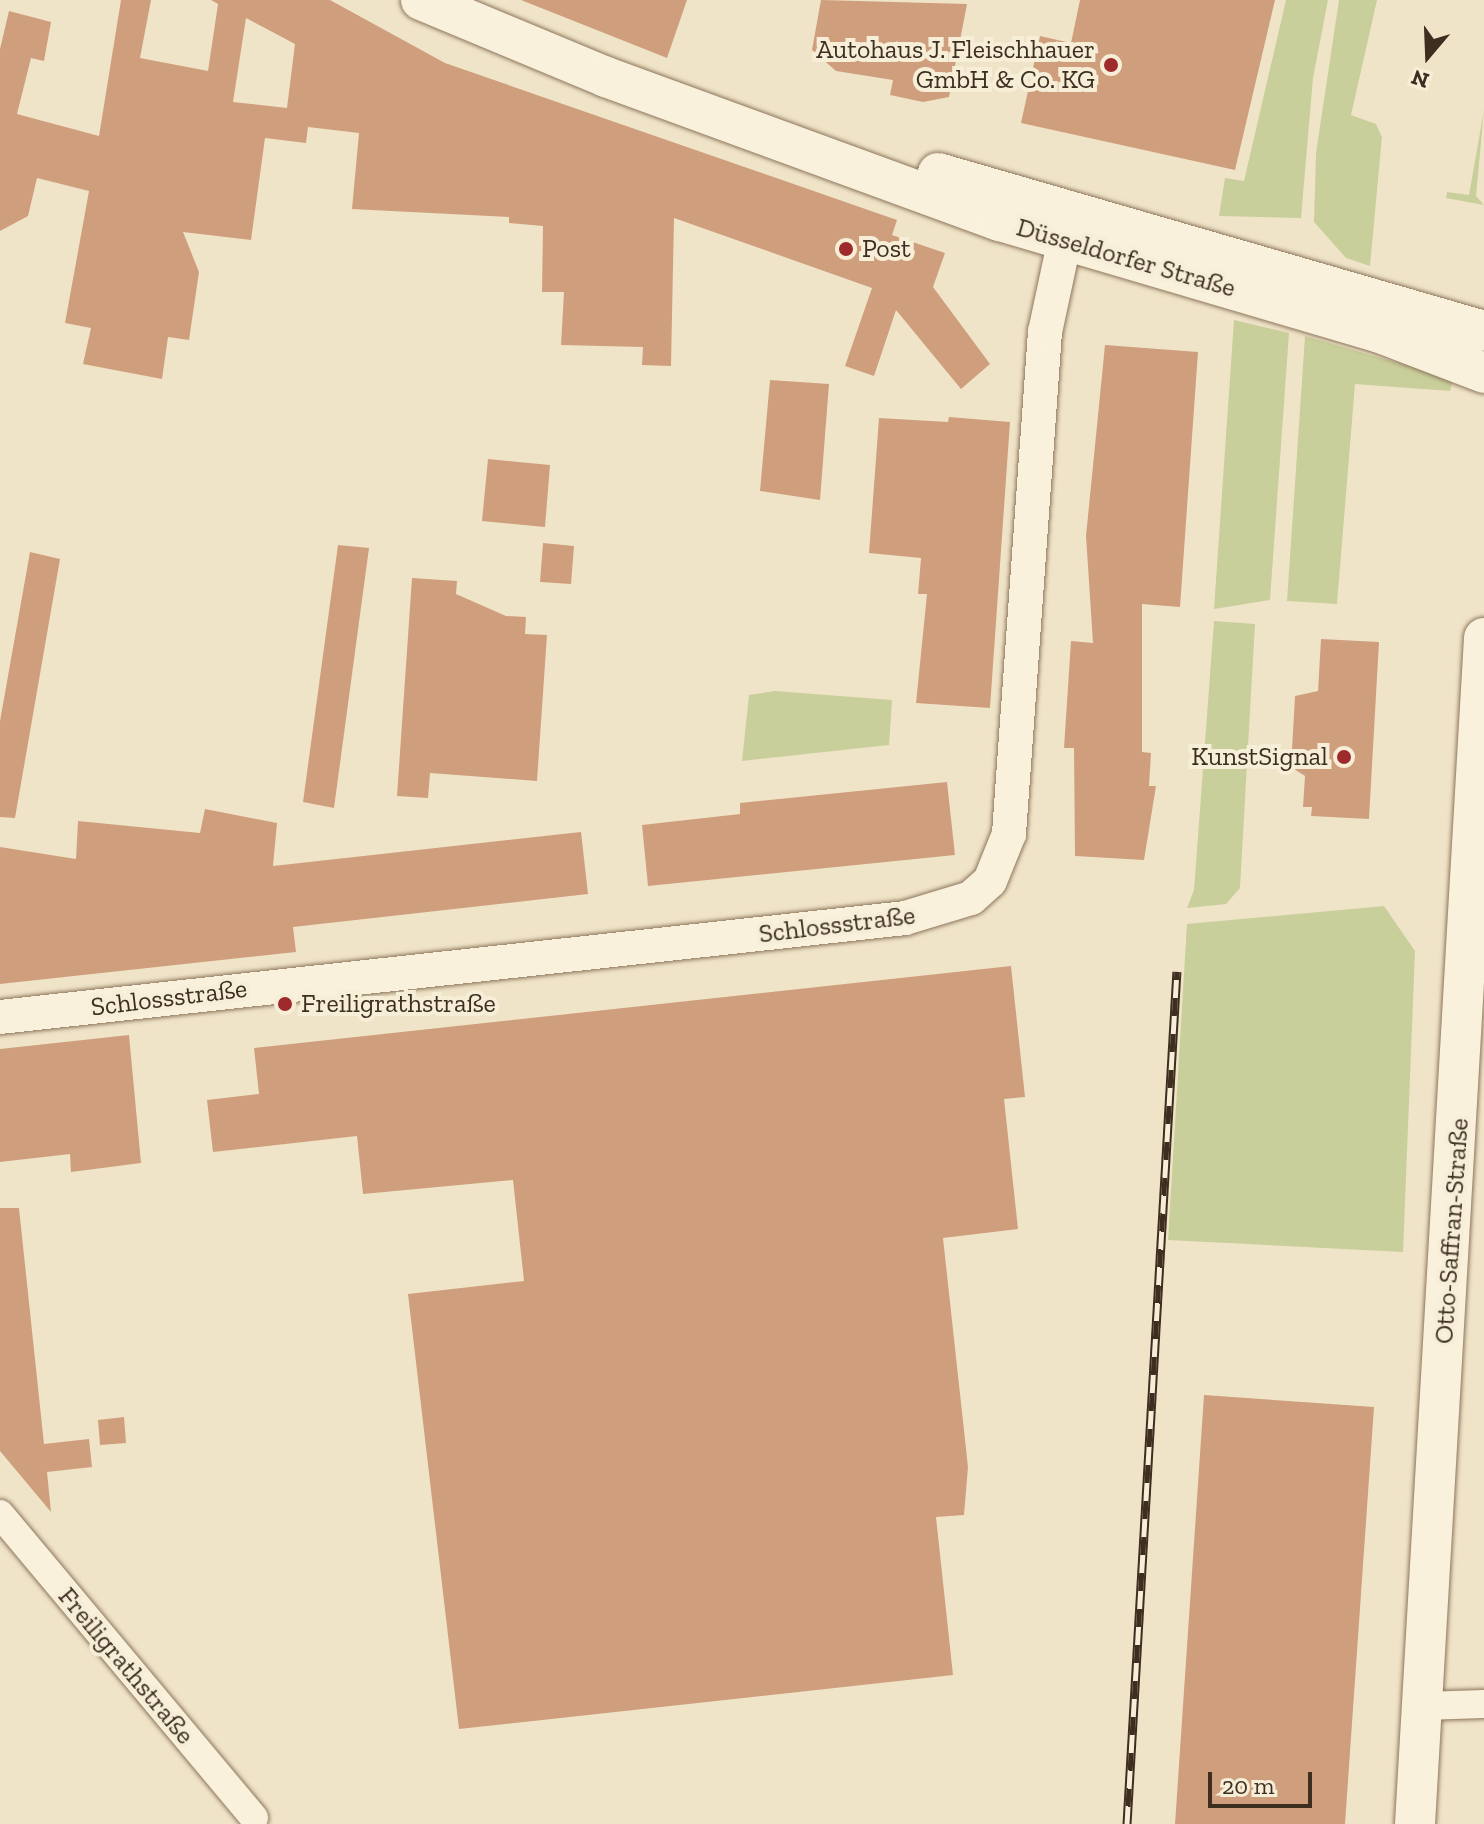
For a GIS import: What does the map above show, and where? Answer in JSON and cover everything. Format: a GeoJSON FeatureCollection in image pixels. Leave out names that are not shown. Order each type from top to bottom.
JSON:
{"type":"FeatureCollection","features":[{"type":"Feature","properties":{"kind":"main road","name":"Düsseldorfer Straße"},"geometry":{"type":"LineString","coordinates":[[421,0],[606,77],[770,136],[1067,226],[1380,333],[1484,373]]}},
{"type":"Feature","properties":{"kind":"main road","name":"Düsseldorfer Straße"},"geometry":{"type":"LineString","coordinates":[[1067,226],[1484,331]]}},
{"type":"Feature","properties":{"kind":"main road","name":"Otto-Saffran-Straße"},"geometry":{"type":"LineString","coordinates":[[1415,1824],[1479,863],[1484,638]]}},
{"type":"Feature","properties":{"kind":"street","name":"Schlossstraße"},"geometry":{"type":"LineString","coordinates":[[0,1017],[905,918],[971,898],[990,881],[1009,834],[1045,332],[1067,226]]}},
{"type":"Feature","properties":{"kind":"street","name":"Freiligrathstraße"},"geometry":{"type":"LineString","coordinates":[[0,1514],[254,1818]]}},
{"type":"Feature","properties":{"kind":"street"},"geometry":{"type":"LineString","coordinates":[[1423,1706],[1484,1704]]}},
{"type":"Feature","properties":{"kind":"green space"},"geometry":{"type":"Polygon","coordinates":[[[1286,0],[1328,0],[1313,78],[1301,218],[1219,216],[1225,178],[1244,181],[1286,0]]]}},
{"type":"Feature","properties":{"kind":"green space"},"geometry":{"type":"Polygon","coordinates":[[[1339,0],[1377,0],[1351,115],[1376,124],[1382,137],[1370,266],[1346,258],[1314,222],[1316,153],[1339,0]]]}},
{"type":"Feature","properties":{"kind":"green space"},"geometry":{"type":"Polygon","coordinates":[[[1484,110],[1476,196],[1484,205],[1446,198],[1447,192],[1469,195],[1484,110]]]}},
{"type":"Feature","properties":{"kind":"green space"},"geometry":{"type":"Polygon","coordinates":[[[1234,320],[1289,333],[1270,600],[1214,609],[1234,320]]]}},
{"type":"Feature","properties":{"kind":"green space"},"geometry":{"type":"Polygon","coordinates":[[[1305,336],[1453,379],[1450,391],[1355,384],[1337,604],[1287,601],[1305,336]]]}},
{"type":"Feature","properties":{"kind":"green space"},"geometry":{"type":"Polygon","coordinates":[[[1214,621],[1255,624],[1240,888],[1226,904],[1187,908],[1194,890],[1214,621]]]}},
{"type":"Feature","properties":{"kind":"green space"},"geometry":{"type":"Polygon","coordinates":[[[775,691],[892,700],[889,745],[742,761],[749,695],[775,691]]]}},
{"type":"Feature","properties":{"kind":"green space"},"geometry":{"type":"Polygon","coordinates":[[[1384,906],[1415,951],[1403,1252],[1168,1240],[1187,924],[1384,906]]]}},
{"type":"Feature","properties":{"kind":"building"},"geometry":{"type":"Polygon","coordinates":[[[121,0],[151,0],[140,58],[208,71],[218,4],[211,0],[330,0],[445,63],[897,220],[892,235],[945,253],[933,287],[990,364],[961,389],[896,310],[874,376],[845,366],[872,288],[674,218],[671,366],[642,365],[643,347],[561,345],[564,292],[542,292],[543,226],[509,223],[509,217],[352,209],[359,133],[308,127],[306,143],[265,138],[251,240],[183,232],[199,272],[189,340],[168,337],[162,379],[83,364],[91,328],[65,323],[89,191],[37,178],[28,216],[0,231],[0,49],[9,11],[51,22],[44,61],[31,58],[17,114],[99,136],[121,0]],[[246,18],[233,102],[287,108],[295,44],[246,18]]]}},
{"type":"Feature","properties":{"kind":"building"},"geometry":{"type":"Polygon","coordinates":[[[521,0],[687,0],[667,58],[521,0]]]}},
{"type":"Feature","properties":{"kind":"building"},"geometry":{"type":"Polygon","coordinates":[[[821,0],[967,4],[949,97],[923,102],[890,95],[893,80],[836,71],[812,50],[821,0]]]}},
{"type":"Feature","properties":{"kind":"building","name":"Autohaus J. Fleischhauer GmbH & Co. KG"},"geometry":{"type":"Polygon","coordinates":[[[1080,0],[1275,0],[1235,170],[1021,123],[1040,36],[1071,43],[1080,0]]]}},
{"type":"Feature","properties":{"kind":"building"},"geometry":{"type":"Polygon","coordinates":[[[1105,345],[1198,352],[1180,607],[1142,604],[1142,752],[1151,753],[1149,786],[1156,786],[1144,860],[1075,856],[1074,748],[1064,748],[1071,641],[1093,643],[1086,536],[1105,345]]]}},
{"type":"Feature","properties":{"kind":"building"},"geometry":{"type":"Polygon","coordinates":[[[770,380],[829,384],[820,500],[760,491],[770,380]]]}},
{"type":"Feature","properties":{"kind":"building"},"geometry":{"type":"Polygon","coordinates":[[[949,417],[1010,422],[990,708],[916,703],[927,594],[918,594],[921,558],[869,553],[879,418],[948,422],[949,417]]]}},
{"type":"Feature","properties":{"kind":"building"},"geometry":{"type":"Polygon","coordinates":[[[488,459],[550,465],[545,527],[482,521],[488,459]]]}},
{"type":"Feature","properties":{"kind":"building"},"geometry":{"type":"Polygon","coordinates":[[[543,543],[574,546],[571,584],[540,582],[543,543]]]}},
{"type":"Feature","properties":{"kind":"building"},"geometry":{"type":"Polygon","coordinates":[[[338,545],[369,548],[334,808],[303,802],[338,545]]]}},
{"type":"Feature","properties":{"kind":"building"},"geometry":{"type":"Polygon","coordinates":[[[30,552],[60,559],[15,818],[0,817],[0,721],[30,552]]]}},
{"type":"Feature","properties":{"kind":"building"},"geometry":{"type":"Polygon","coordinates":[[[412,578],[457,581],[456,594],[506,616],[526,617],[525,634],[547,635],[537,781],[430,773],[428,798],[397,796],[412,578]]]}},
{"type":"Feature","properties":{"kind":"building"},"geometry":{"type":"Polygon","coordinates":[[[1321,639],[1379,642],[1369,819],[1311,816],[1312,807],[1303,807],[1305,776],[1291,767],[1295,696],[1318,691],[1321,639]]]}},
{"type":"Feature","properties":{"kind":"building"},"geometry":{"type":"Polygon","coordinates":[[[947,782],[955,855],[648,886],[642,825],[740,814],[740,803],[947,782]]]}},
{"type":"Feature","properties":{"kind":"building"},"geometry":{"type":"Polygon","coordinates":[[[205,809],[277,823],[273,866],[581,832],[588,894],[293,927],[296,952],[0,984],[0,847],[76,859],[78,821],[200,833],[205,809]]]}},
{"type":"Feature","properties":{"kind":"building"},"geometry":{"type":"Polygon","coordinates":[[[1011,966],[1025,1097],[1004,1099],[1018,1229],[943,1238],[968,1467],[964,1515],[936,1517],[953,1675],[459,1729],[408,1294],[524,1281],[513,1180],[363,1194],[357,1136],[213,1152],[207,1100],[259,1094],[254,1048],[1011,966]]]}},
{"type":"Feature","properties":{"kind":"building"},"geometry":{"type":"Polygon","coordinates":[[[129,1035],[141,1163],[71,1172],[70,1154],[0,1162],[0,1049],[129,1035]]]}},
{"type":"Feature","properties":{"kind":"building"},"geometry":{"type":"Polygon","coordinates":[[[0,1208],[19,1208],[44,1444],[89,1439],[92,1467],[47,1472],[51,1512],[0,1451],[0,1208]]]}},
{"type":"Feature","properties":{"kind":"building"},"geometry":{"type":"Polygon","coordinates":[[[1204,1395],[1374,1407],[1345,1824],[1175,1824],[1204,1395]]]}},
{"type":"Feature","properties":{"kind":"building"},"geometry":{"type":"Polygon","coordinates":[[[124,1417],[126,1443],[100,1445],[98,1420],[124,1417]]]}},
{"type":"Feature","properties":{"kind":"railway"},"geometry":{"type":"LineString","coordinates":[[1127,1824],[1177,971]]}},
{"type":"Feature","properties":{"kind":"place","name":"Autohaus J. Fleischhauer GmbH & Co. KG"},"geometry":{"type":"Point","coordinates":[1111,65]}},
{"type":"Feature","properties":{"kind":"place","name":"Post"},"geometry":{"type":"Point","coordinates":[846,249]}},
{"type":"Feature","properties":{"kind":"place","name":"KunstSignal"},"geometry":{"type":"Point","coordinates":[1344,757]}},
{"type":"Feature","properties":{"kind":"place","name":"Freiligrathstraße"},"geometry":{"type":"Point","coordinates":[285,1004]}}]}
